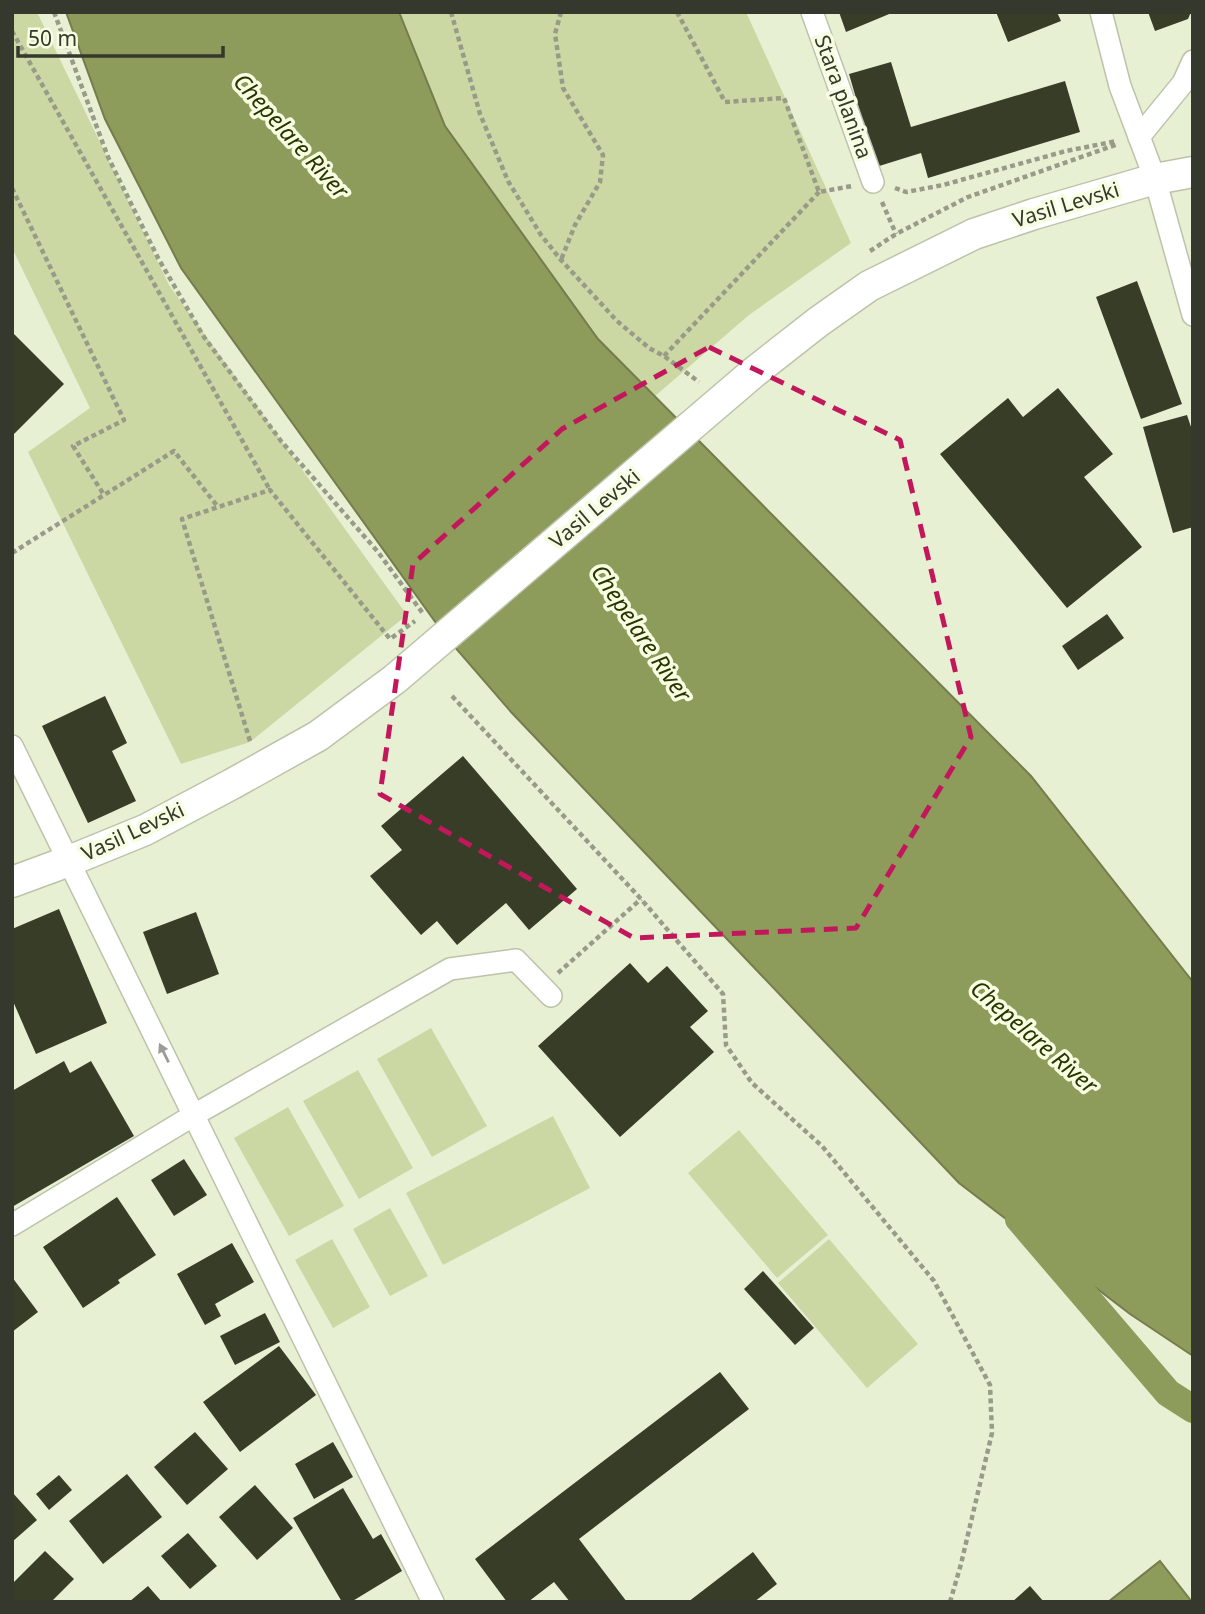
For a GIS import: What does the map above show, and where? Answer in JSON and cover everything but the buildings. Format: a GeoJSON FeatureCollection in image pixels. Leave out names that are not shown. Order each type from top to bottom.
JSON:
{"type":"FeatureCollection","features":[{"type":"Feature","properties":{"kind":"main road","name":"Vasil Levski"},"geometry":{"type":"LineString","coordinates":[[12,882],[145,830],[318,736],[396,679],[753,373],[869,286],[974,234],[1155,178],[1193,173]]}},
{"type":"Feature","properties":{"kind":"street","name":"Stara planina"},"geometry":{"type":"LineString","coordinates":[[812,12],[873,182]]}},
{"type":"Feature","properties":{"kind":"street"},"geometry":{"type":"LineString","coordinates":[[1102,15],[1120,86],[1155,178],[1193,316]]}},
{"type":"Feature","properties":{"kind":"street"},"geometry":{"type":"LineString","coordinates":[[1139,137],[1183,83],[1193,61]]}},
{"type":"Feature","properties":{"kind":"street"},"geometry":{"type":"LineString","coordinates":[[12,747],[433,1602]]}},
{"type":"Feature","properties":{"kind":"street"},"geometry":{"type":"LineString","coordinates":[[12,1225],[194,1115],[450,968],[516,960],[546,992]]}},
{"type":"Feature","properties":{"kind":"path"},"geometry":{"type":"LineString","coordinates":[[54,12],[108,158],[158,257],[204,337],[281,441],[378,552],[424,615]]}},
{"type":"Feature","properties":{"kind":"path"},"geometry":{"type":"LineString","coordinates":[[451,12],[480,114],[508,181],[541,235],[617,321],[649,348],[700,382]]}},
{"type":"Feature","properties":{"kind":"path"},"geometry":{"type":"LineString","coordinates":[[561,12],[555,34],[563,88],[603,155],[600,182],[575,225],[561,260]]}},
{"type":"Feature","properties":{"kind":"path"},"geometry":{"type":"LineString","coordinates":[[12,31],[270,489],[390,639]]}},
{"type":"Feature","properties":{"kind":"path"},"geometry":{"type":"LineString","coordinates":[[873,182],[896,234]]}},
{"type":"Feature","properties":{"kind":"path"},"geometry":{"type":"LineString","coordinates":[[12,188],[124,420],[73,446],[104,495]]}},
{"type":"Feature","properties":{"kind":"path"},"geometry":{"type":"LineString","coordinates":[[664,356],[819,192]]}},
{"type":"Feature","properties":{"kind":"path"},"geometry":{"type":"LineString","coordinates":[[12,553],[174,451],[218,507]]}},
{"type":"Feature","properties":{"kind":"path"},"geometry":{"type":"LineString","coordinates":[[250,742],[182,519],[270,489]]}},
{"type":"Feature","properties":{"kind":"path"},"geometry":{"type":"LineString","coordinates":[[452,696],[641,899],[723,994],[726,1045],[752,1083],[822,1146],[934,1281],[990,1385],[992,1433],[950,1602]]}},
{"type":"Feature","properties":{"kind":"path"},"geometry":{"type":"LineString","coordinates":[[546,992],[641,899]]}},
{"type":"Feature","properties":{"kind":"highlighted area"},"geometry":{"type":"Polygon","coordinates":[[[709,347],[900,440],[971,737],[856,928],[634,938],[380,794],[413,564],[562,429],[709,347]]]}},
{"type":"Feature","properties":{"kind":"shaded area"},"geometry":{"type":"Polygon","coordinates":[[[12,12],[37,12],[169,285],[407,615],[250,742],[181,764],[28,452],[90,408],[12,248],[12,12]]]}},
{"type":"Feature","properties":{"kind":"shaded area"},"geometry":{"type":"Polygon","coordinates":[[[399,12],[746,12],[851,243],[749,315],[654,397],[598,339],[445,126],[399,12]]]}},
{"type":"Feature","properties":{"kind":"shaded area"},"geometry":{"type":"Polygon","coordinates":[[[431,1028],[487,1126],[432,1157],[377,1059],[431,1028]]]}},
{"type":"Feature","properties":{"kind":"shaded area"},"geometry":{"type":"Polygon","coordinates":[[[358,1070],[413,1168],[359,1199],[303,1101],[358,1070]]]}},
{"type":"Feature","properties":{"kind":"shaded area"},"geometry":{"type":"Polygon","coordinates":[[[288,1107],[344,1206],[289,1236],[234,1138],[288,1107]]]}},
{"type":"Feature","properties":{"kind":"shaded area"},"geometry":{"type":"Polygon","coordinates":[[[553,1116],[590,1188],[443,1265],[406,1193],[553,1116]]]}},
{"type":"Feature","properties":{"kind":"shaded area"},"geometry":{"type":"Polygon","coordinates":[[[739,1130],[828,1235],[777,1278],[688,1173],[739,1130]]]}},
{"type":"Feature","properties":{"kind":"shaded area"},"geometry":{"type":"Polygon","coordinates":[[[390,1208],[428,1276],[390,1296],[353,1229],[390,1208]]]}},
{"type":"Feature","properties":{"kind":"shaded area"},"geometry":{"type":"Polygon","coordinates":[[[332,1239],[370,1307],[333,1328],[295,1260],[332,1239]]]}},
{"type":"Feature","properties":{"kind":"shaded area"},"geometry":{"type":"Polygon","coordinates":[[[829,1239],[918,1344],[867,1388],[778,1283],[829,1239]]]}},
{"type":"Feature","properties":{"kind":"water","name":"Chepelare River"},"geometry":{"type":"Polygon","coordinates":[[[66,12],[399,12],[445,126],[598,339],[1031,776],[1193,982],[1193,1356],[1130,1314],[959,1183],[511,712],[446,637],[181,268],[105,119],[66,12]]]}},
{"type":"Feature","properties":{"kind":"water"},"geometry":{"type":"Polygon","coordinates":[[[1160,1561],[1192,1602],[1108,1602],[1160,1561]]]}},
{"type":"Feature","properties":{"kind":"waterway"},"geometry":{"type":"LineString","coordinates":[[1019,1219],[1168,1393],[1193,1409]]}}]}
